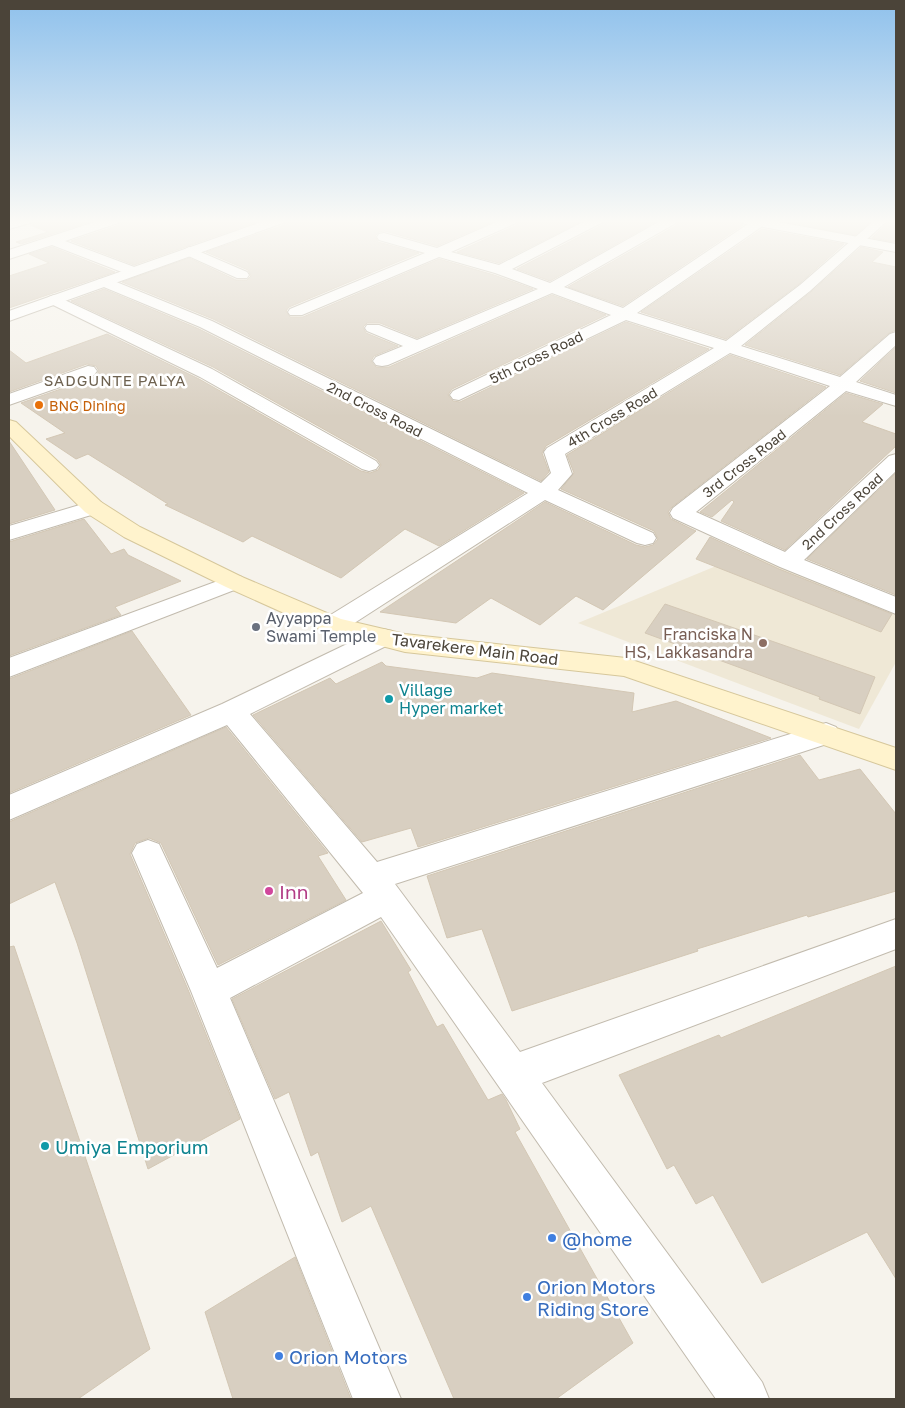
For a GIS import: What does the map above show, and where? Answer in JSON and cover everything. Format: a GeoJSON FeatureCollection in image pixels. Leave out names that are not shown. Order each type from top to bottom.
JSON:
{"type":"FeatureCollection","features":[{"type":"Feature","properties":{"kind":"main road","name":"Tavarekere Main Road"},"geometry":{"type":"LineString","coordinates":[[9,428],[93,507],[132,532],[234,582],[333,624],[405,643],[626,667],[896,759]]}},
{"type":"Feature","properties":{"kind":"street"},"geometry":{"type":"LineString","coordinates":[[9,316],[94,286]]}},
{"type":"Feature","properties":{"kind":"street","name":"2nd Cross Road"},"geometry":{"type":"LineString","coordinates":[[113,286],[206,324],[544,492],[645,538]]}},
{"type":"Feature","properties":{"kind":"street"},"geometry":{"type":"LineString","coordinates":[[296,312],[359,286]]}},
{"type":"Feature","properties":{"kind":"street"},"geometry":{"type":"LineString","coordinates":[[373,286],[383,290]]}},
{"type":"Feature","properties":{"kind":"street"},"geometry":{"type":"LineString","coordinates":[[544,286],[625,314],[730,346],[896,401]]}},
{"type":"Feature","properties":{"kind":"street"},"geometry":{"type":"LineString","coordinates":[[382,361],[554,286]]}},
{"type":"Feature","properties":{"kind":"street","name":"5th Cross Road"},"geometry":{"type":"LineString","coordinates":[[459,394],[625,314],[665,286]]}},
{"type":"Feature","properties":{"kind":"street","name":"4th Cross Road"},"geometry":{"type":"LineString","coordinates":[[333,624],[544,492],[562,474],[554,452],[730,346],[808,286]]}},
{"type":"Feature","properties":{"kind":"street"},"geometry":{"type":"LineString","coordinates":[[54,300],[206,373],[369,465]]}},
{"type":"Feature","properties":{"kind":"street"},"geometry":{"type":"LineString","coordinates":[[373,328],[418,346]]}},
{"type":"Feature","properties":{"kind":"street","name":"3rd Cross Road"},"geometry":{"type":"LineString","coordinates":[[788,562],[681,513],[843,384],[896,337]]}},
{"type":"Feature","properties":{"kind":"street"},"geometry":{"type":"LineString","coordinates":[[9,400],[88,371]]}},
{"type":"Feature","properties":{"kind":"street","name":"2nd Cross Road"},"geometry":{"type":"LineString","coordinates":[[788,562],[896,460]]}},
{"type":"Feature","properties":{"kind":"street"},"geometry":{"type":"LineString","coordinates":[[9,533],[93,507]]}},
{"type":"Feature","properties":{"kind":"street"},"geometry":{"type":"LineString","coordinates":[[788,562],[896,606]]}},
{"type":"Feature","properties":{"kind":"street"},"geometry":{"type":"LineString","coordinates":[[9,668],[234,582]]}},
{"type":"Feature","properties":{"kind":"street"},"geometry":{"type":"LineString","coordinates":[[9,808],[232,711],[383,637]]}},
{"type":"Feature","properties":{"kind":"street"},"geometry":{"type":"LineString","coordinates":[[232,711],[378,887],[746,1399]]}},
{"type":"Feature","properties":{"kind":"street"},"geometry":{"type":"LineString","coordinates":[[209,991],[378,887],[826,734]]}},
{"type":"Feature","properties":{"kind":"street"},"geometry":{"type":"LineString","coordinates":[[148,853],[209,991],[377,1399]]}},
{"type":"Feature","properties":{"kind":"street"},"geometry":{"type":"LineString","coordinates":[[512,1074],[896,934]]}},
{"type":"Feature","properties":{"kind":"shaded area","name":"Franciska N HS, Lakkasandra"},"geometry":{"type":"Polygon","coordinates":[[[750,552],[896,610],[896,662],[859,729],[578,623],[750,552]]]}},
{"type":"Feature","properties":{"kind":"building"},"geometry":{"type":"Polygon","coordinates":[[[9,286],[75,286],[9,308],[9,286]]]}},
{"type":"Feature","properties":{"kind":"building"},"geometry":{"type":"Polygon","coordinates":[[[131,286],[340,286],[289,307],[286,311],[290,317],[303,317],[376,286],[524,286],[533,289],[417,338],[380,323],[367,323],[363,327],[366,333],[398,346],[374,356],[371,361],[376,367],[389,367],[552,295],[606,315],[452,389],[448,395],[453,401],[460,402],[626,322],[709,349],[546,446],[542,453],[549,472],[541,481],[213,319],[131,286]]]}},
{"type":"Feature","properties":{"kind":"building"},"geometry":{"type":"Polygon","coordinates":[[[570,286],[653,286],[623,306],[568,287],[570,286]]]}},
{"type":"Feature","properties":{"kind":"building"},"geometry":{"type":"Polygon","coordinates":[[[679,286],[797,286],[726,339],[641,312],[679,286]]]}},
{"type":"Feature","properties":{"kind":"building"},"geometry":{"type":"Polygon","coordinates":[[[818,286],[896,286],[896,330],[889,333],[840,375],[745,345],[818,286]]]}},
{"type":"Feature","properties":{"kind":"building"},"geometry":{"type":"Polygon","coordinates":[[[104,289],[199,329],[524,493],[439,546],[405,529],[341,578],[252,536],[243,542],[165,505],[168,504],[88,454],[76,459],[46,439],[65,433],[21,403],[95,377],[99,371],[96,366],[87,364],[9,392],[9,350],[26,363],[107,334],[199,379],[361,471],[370,473],[378,470],[381,465],[377,459],[213,367],[71,301],[104,289]]]}},
{"type":"Feature","properties":{"kind":"building"},"geometry":{"type":"Polygon","coordinates":[[[896,347],[896,393],[860,381],[896,347]]]}},
{"type":"Feature","properties":{"kind":"building"},"geometry":{"type":"Polygon","coordinates":[[[730,355],[826,387],[672,507],[668,512],[671,519],[696,531],[603,610],[576,596],[540,625],[491,598],[456,623],[380,612],[545,502],[636,545],[645,547],[653,545],[658,539],[654,531],[561,489],[574,473],[567,455],[730,355]]]}},
{"type":"Feature","properties":{"kind":"building"},"geometry":{"type":"Polygon","coordinates":[[[846,393],[883,404],[862,422],[896,434],[896,446],[785,550],[721,521],[734,502],[732,500],[712,517],[700,512],[846,393]]]}},
{"type":"Feature","properties":{"kind":"building"},"geometry":{"type":"Polygon","coordinates":[[[9,441],[55,510],[9,524],[9,441]]]}},
{"type":"Feature","properties":{"kind":"building"},"geometry":{"type":"Polygon","coordinates":[[[896,473],[896,595],[807,559],[896,473]]]}},
{"type":"Feature","properties":{"kind":"building"},"geometry":{"type":"Polygon","coordinates":[[[84,519],[111,554],[124,549],[128,555],[181,581],[115,607],[121,615],[9,656],[9,542],[84,519]]]}},
{"type":"Feature","properties":{"kind":"building"},"geometry":{"type":"Polygon","coordinates":[[[710,537],[779,569],[892,614],[881,632],[696,559],[710,537]]]}},
{"type":"Feature","properties":{"kind":"building"},"geometry":{"type":"Polygon","coordinates":[[[665,604],[875,677],[860,714],[819,699],[820,697],[645,633],[665,604]]]}},
{"type":"Feature","properties":{"kind":"building"},"geometry":{"type":"Polygon","coordinates":[[[132,631],[191,715],[9,793],[9,679],[132,631]]]}},
{"type":"Feature","properties":{"kind":"building"},"geometry":{"type":"Polygon","coordinates":[[[382,662],[386,666],[477,678],[492,673],[634,693],[632,712],[676,701],[771,738],[418,847],[411,828],[362,842],[253,715],[330,678],[336,684],[382,662]]]}},
{"type":"Feature","properties":{"kind":"building"},"geometry":{"type":"Polygon","coordinates":[[[226,727],[328,853],[318,856],[346,900],[218,965],[161,843],[149,838],[135,843],[130,854],[189,992],[240,1119],[148,1169],[77,943],[55,882],[9,904],[9,822],[226,727]]]}},
{"type":"Feature","properties":{"kind":"building"},"geometry":{"type":"Polygon","coordinates":[[[800,755],[819,780],[860,769],[896,814],[896,891],[808,917],[807,915],[697,949],[698,951],[512,1011],[482,929],[447,938],[427,876],[800,755]]]}},
{"type":"Feature","properties":{"kind":"building"},"geometry":{"type":"Polygon","coordinates":[[[381,921],[411,970],[408,972],[437,1027],[443,1024],[488,1100],[502,1094],[506,1100],[520,1129],[515,1132],[633,1343],[556,1399],[454,1399],[371,1206],[342,1222],[318,1152],[311,1156],[289,1092],[275,1099],[232,999],[381,921]]]}},
{"type":"Feature","properties":{"kind":"building","name":"Umiya Emporium"},"geometry":{"type":"Polygon","coordinates":[[[14,946],[150,1349],[78,1399],[9,1399],[9,947],[14,946]]]}},
{"type":"Feature","properties":{"kind":"building"},"geometry":{"type":"Polygon","coordinates":[[[896,966],[896,1279],[867,1232],[762,1283],[713,1195],[696,1204],[674,1165],[667,1169],[619,1075],[719,1035],[721,1038],[896,966]]]}},
{"type":"Feature","properties":{"kind":"building","name":"Orion Motors"},"geometry":{"type":"Polygon","coordinates":[[[295,1257],[351,1399],[233,1399],[205,1312],[295,1257]]]}},
{"type":"Feature","properties":{"kind":"place","name":"BNG Dining"},"geometry":{"type":"Point","coordinates":[39,405]}},
{"type":"Feature","properties":{"kind":"place","name":"Ayyappa Swami Temple"},"geometry":{"type":"Point","coordinates":[256,627]}},
{"type":"Feature","properties":{"kind":"place","name":"Franciska N HS, Lakkasandra"},"geometry":{"type":"Point","coordinates":[763,643]}},
{"type":"Feature","properties":{"kind":"place","name":"Village Hyper market"},"geometry":{"type":"Point","coordinates":[389,699]}},
{"type":"Feature","properties":{"kind":"place","name":"Inn"},"geometry":{"type":"Point","coordinates":[269,891]}},
{"type":"Feature","properties":{"kind":"place","name":"Umiya Emporium"},"geometry":{"type":"Point","coordinates":[45,1146]}},
{"type":"Feature","properties":{"kind":"place","name":"@home"},"geometry":{"type":"Point","coordinates":[552,1238]}},
{"type":"Feature","properties":{"kind":"place","name":"Orion Motors Riding Store"},"geometry":{"type":"Point","coordinates":[527,1297]}},
{"type":"Feature","properties":{"kind":"place","name":"Orion Motors"},"geometry":{"type":"Point","coordinates":[279,1356]}},
{"type":"Feature","properties":{"kind":"district","name":"SADGUNTE PALYA"},"geometry":{"type":"Point","coordinates":[115,380]}}]}
